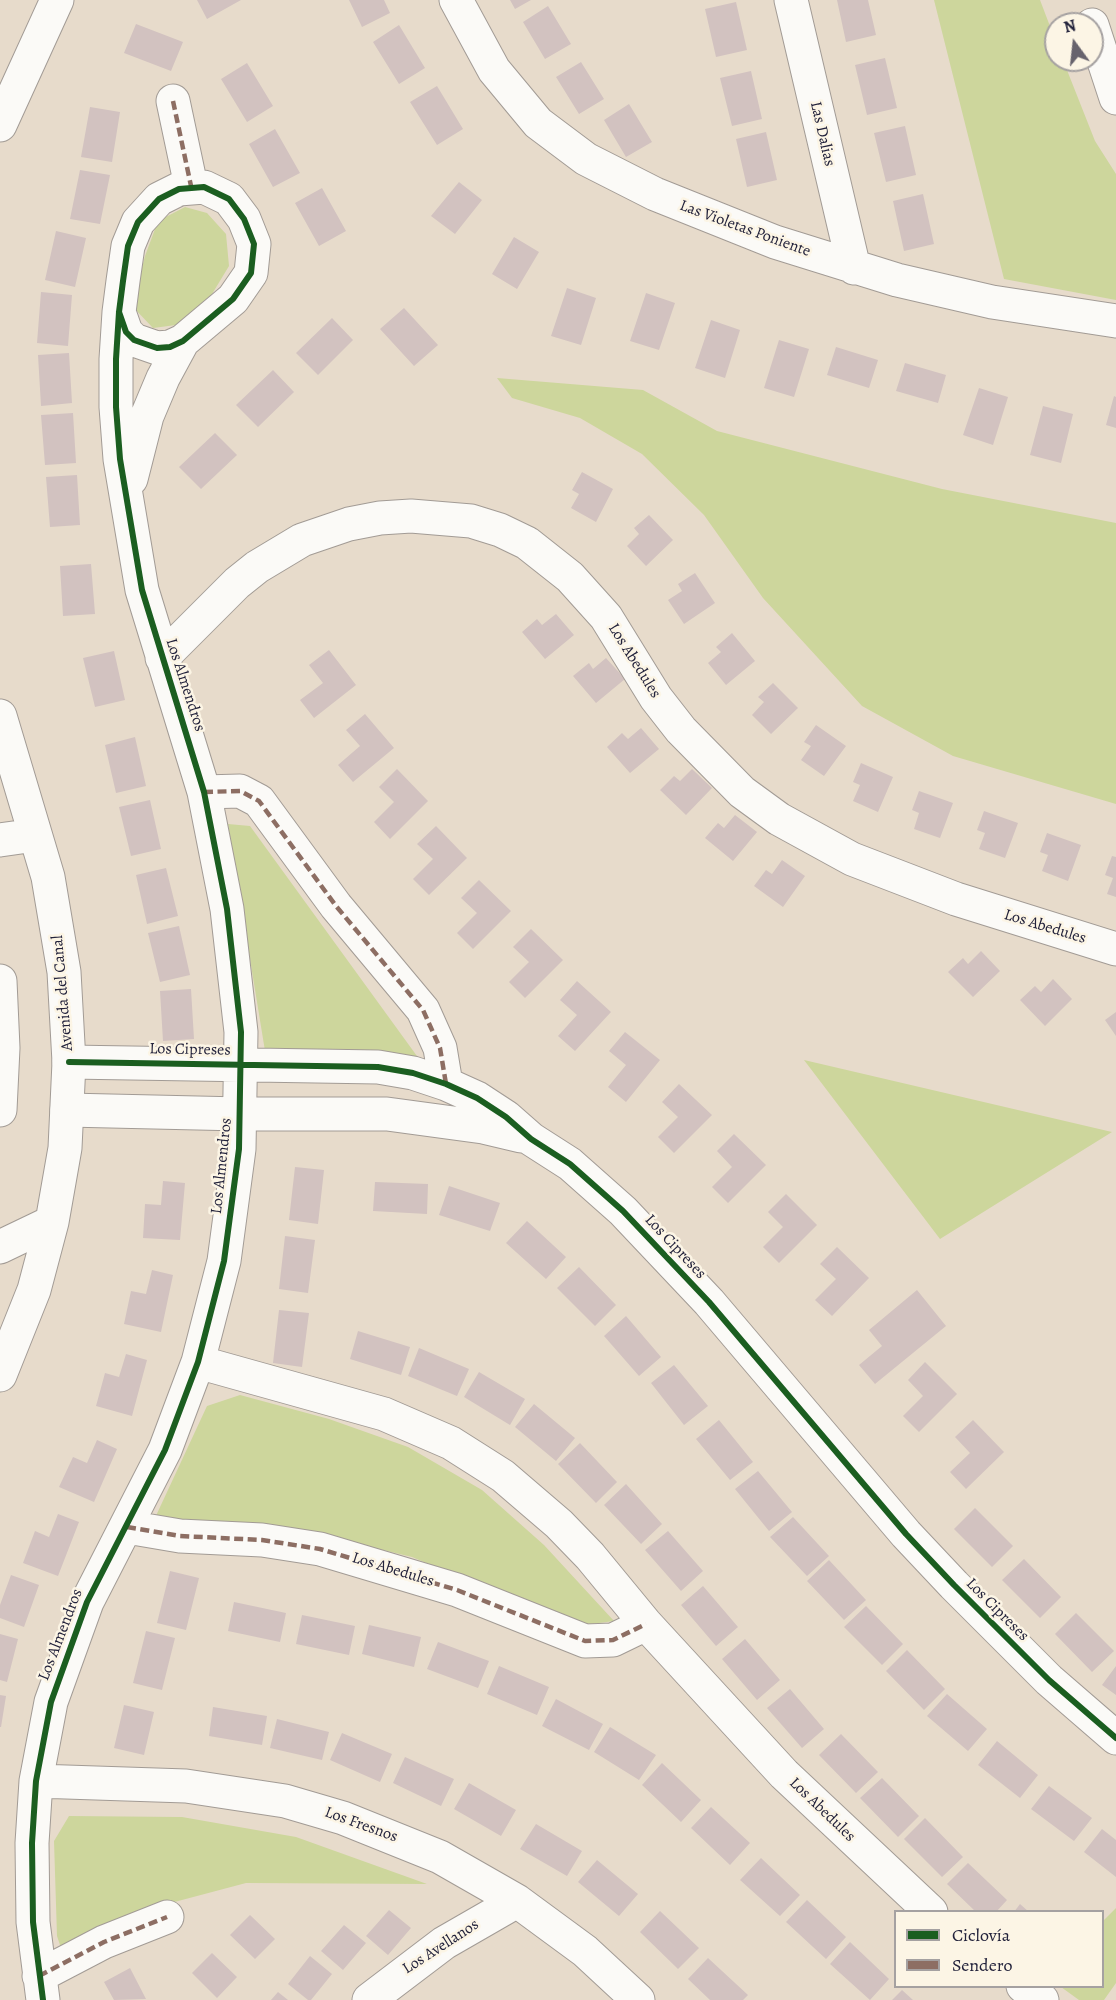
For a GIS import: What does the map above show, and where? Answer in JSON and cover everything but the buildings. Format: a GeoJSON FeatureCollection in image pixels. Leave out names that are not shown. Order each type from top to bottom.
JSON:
{"type":"FeatureCollection","features":[{"type":"Feature","properties":{"kind":"street"},"geometry":{"type":"LineString","coordinates":[[0,125],[57,0]]}},
{"type":"Feature","properties":{"kind":"street","name":"Las Violetas Poniente"},"geometry":{"type":"LineString","coordinates":[[456,0],[494,70],[515,98],[538,123],[586,159],[697,212],[775,242],[854,267],[941,292],[1116,321]]}},
{"type":"Feature","properties":{"kind":"street","name":"Las Dalias"},"geometry":{"type":"LineString","coordinates":[[791,0],[854,267]]}},
{"type":"Feature","properties":{"kind":"street"},"geometry":{"type":"LineString","coordinates":[[1104,61],[1116,98]]}},
{"type":"Feature","properties":{"kind":"street"},"geometry":{"type":"LineString","coordinates":[[173,101],[191,186]]}},
{"type":"Feature","properties":{"kind":"street","name":"Los Almendros"},"geometry":{"type":"LineString","coordinates":[[41,1988],[32,1883],[36,1781],[45,1729],[59,1675],[87,1602],[165,1450],[198,1362],[224,1261],[233,1205],[241,1114],[242,1064],[236,970],[223,885],[204,792],[142,590],[128,511],[116,407],[119,312],[128,246],[138,222],[159,199],[191,186],[213,190],[229,199],[250,231],[254,258],[243,287],[183,341],[163,378],[147,416],[131,479],[128,511]]}},
{"type":"Feature","properties":{"kind":"street"},"geometry":{"type":"LineString","coordinates":[[119,312],[126,332],[144,345],[164,348],[183,341]]}},
{"type":"Feature","properties":{"kind":"street","name":"Los Abedules"},"geometry":{"type":"LineString","coordinates":[[162,658],[237,583],[257,567],[302,540],[350,524],[380,518],[411,516],[471,521],[500,530],[527,543],[570,577],[606,617],[656,698],[681,730],[742,792],[778,819],[852,859],[946,896],[1116,949]]}},
{"type":"Feature","properties":{"kind":"street","name":"Avenida del Canal"},"geometry":{"type":"LineString","coordinates":[[0,716],[48,877],[57,924],[68,1017],[69,1062],[68,1110],[61,1176],[52,1222],[34,1290],[3,1352]]}},
{"type":"Feature","properties":{"kind":"street"},"geometry":{"type":"LineString","coordinates":[[204,792],[240,791],[259,801],[336,906],[423,1010],[440,1048],[446,1084]]}},
{"type":"Feature","properties":{"kind":"street"},"geometry":{"type":"LineString","coordinates":[[0,840],[35,835]]}},
{"type":"Feature","properties":{"kind":"street"},"geometry":{"type":"LineString","coordinates":[[0,981],[3,1048],[0,1110]]}},
{"type":"Feature","properties":{"kind":"street","name":"Los Cipreses"},"geometry":{"type":"LineString","coordinates":[[69,1062],[378,1066],[412,1073],[446,1084],[477,1098],[506,1117],[531,1139],[580,1171],[631,1219],[709,1302],[906,1534],[1049,1680],[1116,1738]]}},
{"type":"Feature","properties":{"kind":"street","name":"Los Cipreses"},"geometry":{"type":"LineString","coordinates":[[68,1110],[241,1114],[387,1114],[483,1126],[531,1139]]}},
{"type":"Feature","properties":{"kind":"street"},"geometry":{"type":"LineString","coordinates":[[3,1243],[52,1222]]}},
{"type":"Feature","properties":{"kind":"street","name":"Los Abedules"},"geometry":{"type":"LineString","coordinates":[[198,1362],[384,1414],[478,1458],[527,1495],[559,1524],[590,1556],[646,1624],[784,1774],[854,1842],[930,1910]]}},
{"type":"Feature","properties":{"kind":"street","name":"Los Abedules"},"geometry":{"type":"LineString","coordinates":[[127,1527],[180,1536],[262,1540],[320,1549],[457,1590],[585,1641],[613,1640],[646,1624]]}},
{"type":"Feature","properties":{"kind":"street","name":"Los Fresnos"},"geometry":{"type":"LineString","coordinates":[[36,1781],[126,1782],[186,1786],[285,1801],[344,1818],[440,1857],[517,1901],[585,1951],[638,2000]]}},
{"type":"Feature","properties":{"kind":"street","name":"Los Avellanos"},"geometry":{"type":"LineString","coordinates":[[369,2000],[444,1943],[517,1901]]}},
{"type":"Feature","properties":{"kind":"street"},"geometry":{"type":"LineString","coordinates":[[41,1988],[104,1942],[167,1917]]}},
{"type":"Feature","properties":{"kind":"street"},"geometry":{"type":"LineString","coordinates":[[1026,1988],[1042,2000]]}},
{"type":"Feature","properties":{"kind":"green space"},"geometry":{"type":"Polygon","coordinates":[[[934,0],[1040,0],[1045,12],[1044,72],[1068,72],[1095,141],[1116,174],[1116,300],[1004,279],[934,0]]]}},
{"type":"Feature","properties":{"kind":"green space"},"geometry":{"type":"Polygon","coordinates":[[[185,207],[207,213],[226,234],[229,266],[209,299],[176,325],[153,328],[132,306],[145,256],[158,221],[185,207]]]}},
{"type":"Feature","properties":{"kind":"green space"},"geometry":{"type":"Polygon","coordinates":[[[497,378],[643,390],[717,431],[942,489],[1116,523],[1116,804],[953,756],[862,706],[763,598],[704,515],[642,454],[580,418],[512,398],[497,378]]]}},
{"type":"Feature","properties":{"kind":"green space"},"geometry":{"type":"Polygon","coordinates":[[[228,824],[250,826],[422,1063],[265,1051],[228,824]]]}},
{"type":"Feature","properties":{"kind":"green space"},"geometry":{"type":"Polygon","coordinates":[[[804,1060],[1112,1132],[940,1239],[804,1060]]]}},
{"type":"Feature","properties":{"kind":"green space"},"geometry":{"type":"Polygon","coordinates":[[[240,1395],[329,1419],[408,1447],[482,1490],[544,1545],[614,1621],[584,1625],[502,1595],[412,1557],[325,1536],[154,1520],[207,1406],[240,1395]]]}},
{"type":"Feature","properties":{"kind":"green space"},"geometry":{"type":"Polygon","coordinates":[[[69,1816],[182,1817],[296,1837],[427,1884],[246,1883],[133,1913],[62,1951],[57,1936],[54,1841],[69,1816]]]}},
{"type":"Feature","properties":{"kind":"green space"},"geometry":{"type":"Polygon","coordinates":[[[1116,1908],[1116,1983],[1104,2000],[1079,2000],[1062,1988],[1104,1988],[1104,1920],[1116,1908]]]}},
{"type":"Feature","properties":{"kind":"marked path"},"geometry":{"type":"LineString","coordinates":[[173,101],[191,186]]}},
{"type":"Feature","properties":{"kind":"marked path"},"geometry":{"type":"LineString","coordinates":[[204,792],[240,791],[259,801],[336,906],[423,1010],[440,1048],[446,1084]]}},
{"type":"Feature","properties":{"kind":"marked path"},"geometry":{"type":"LineString","coordinates":[[127,1527],[180,1536],[262,1540],[320,1549],[457,1590],[585,1641],[613,1640],[646,1624]]}},
{"type":"Feature","properties":{"kind":"marked path"},"geometry":{"type":"LineString","coordinates":[[39,1976],[104,1942],[167,1917]]}},
{"type":"Feature","properties":{"kind":"cycle path"},"geometry":{"type":"LineString","coordinates":[[43,2000],[33,1922],[32,1843],[36,1781],[51,1702],[87,1602],[165,1450],[198,1362],[224,1261],[239,1149],[241,1032],[227,909],[204,792],[142,590],[120,459],[116,407],[119,312],[128,246],[138,222],[159,199],[179,189],[204,187],[229,199],[244,219],[254,244],[251,273],[233,299],[183,341],[170,347],[157,348],[134,340],[126,332],[119,312]]}},
{"type":"Feature","properties":{"kind":"cycle path"},"geometry":{"type":"LineString","coordinates":[[69,1062],[378,1067],[413,1073],[477,1098],[506,1117],[531,1139],[570,1164],[623,1211],[709,1302],[906,1534],[1049,1680],[1116,1738]]}}]}
